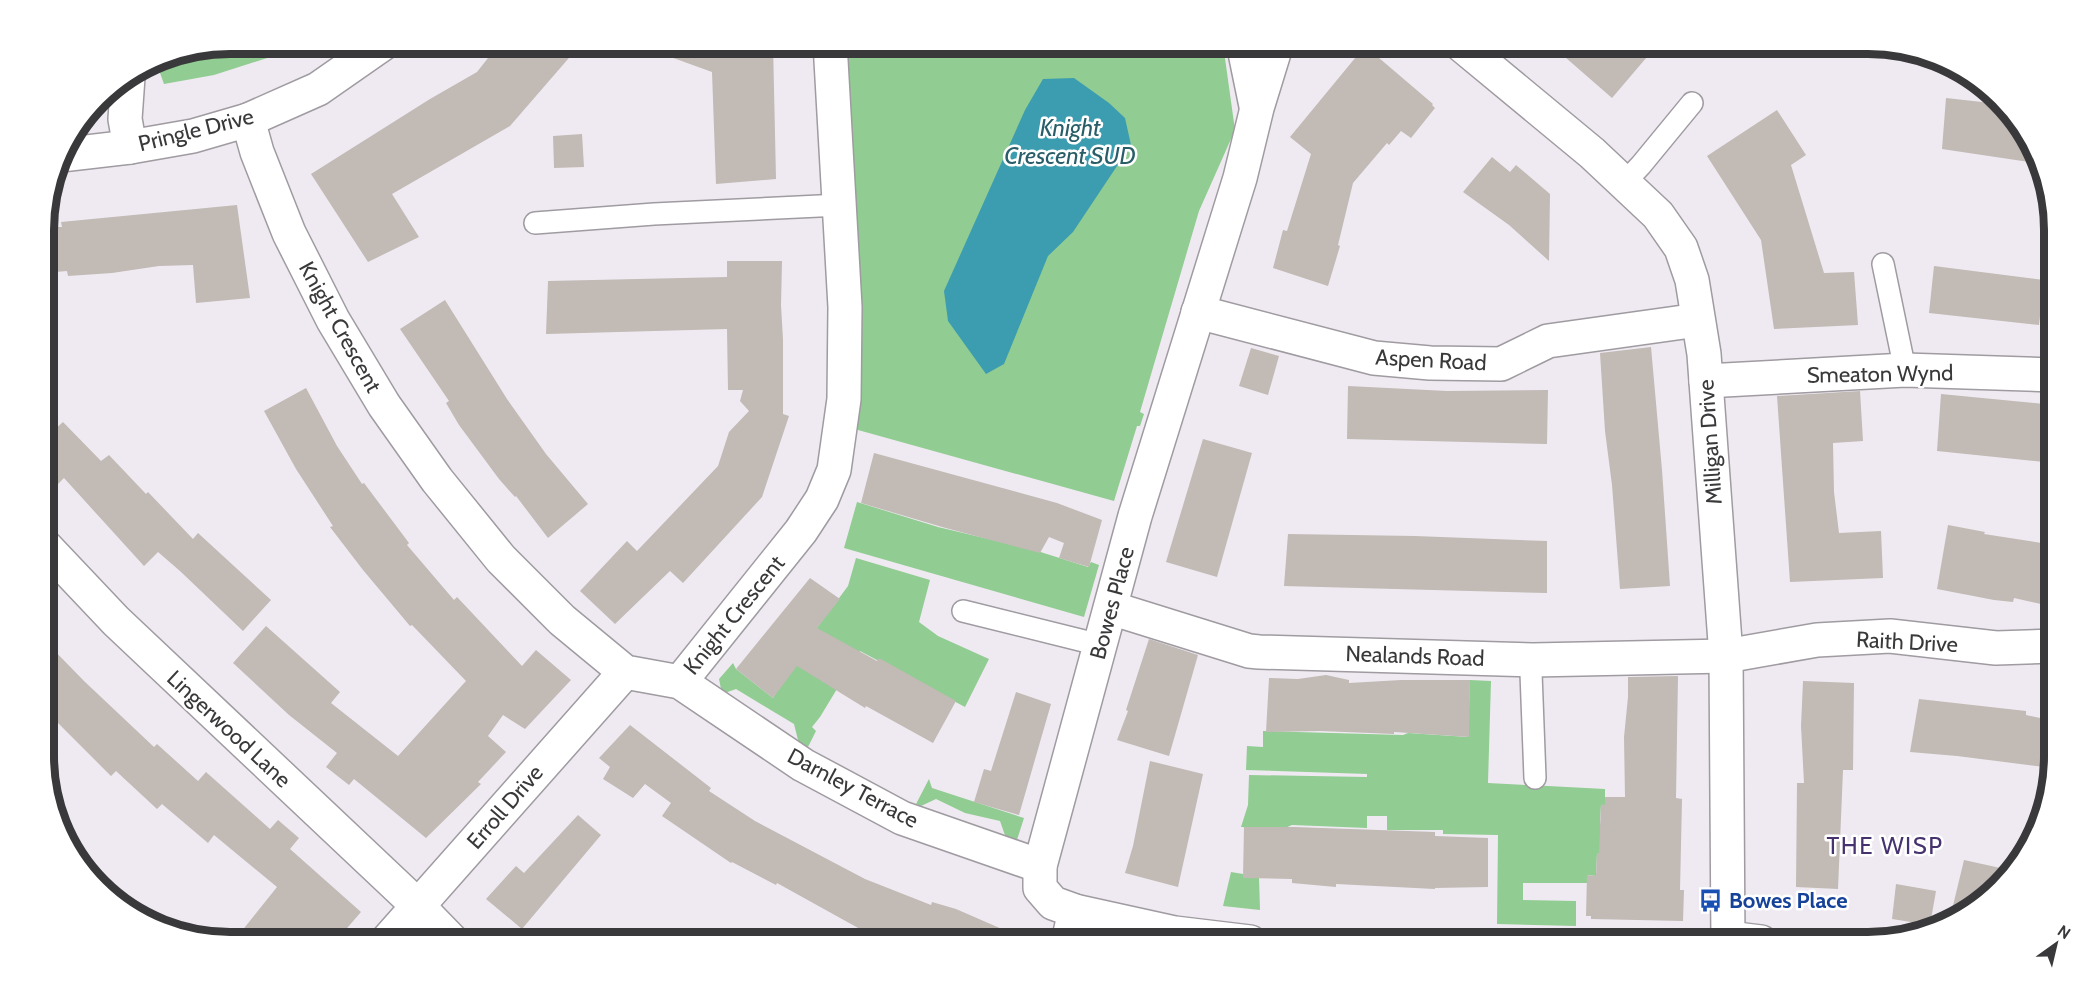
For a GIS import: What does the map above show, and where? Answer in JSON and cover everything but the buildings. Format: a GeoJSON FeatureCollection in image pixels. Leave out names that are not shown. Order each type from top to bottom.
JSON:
{"type":"FeatureCollection","features":[{"type":"Feature","properties":{"kind":"street","name":"Pringle Drive"},"geometry":{"type":"LineString","coordinates":[[72,154],[193,136],[248,120],[318,89],[369,54]]}},
{"type":"Feature","properties":{"kind":"street","name":"Knight Crescent"},"geometry":{"type":"LineString","coordinates":[[248,120],[257,152],[289,233],[333,320],[384,405],[437,480],[501,559],[562,620],[625,672],[680,682],[801,531],[822,499],[834,470],[844,399],[844,307],[831,54]]}},
{"type":"Feature","properties":{"kind":"street","name":"Bowes Place"},"geometry":{"type":"LineString","coordinates":[[1246,54],[1257,108]]}},
{"type":"Feature","properties":{"kind":"street","name":"Bowes Place"},"geometry":{"type":"LineString","coordinates":[[1170,932],[1075,911],[1053,903],[1040,888],[1040,866],[1136,516],[1240,178],[1257,108],[1274,54]]}},
{"type":"Feature","properties":{"kind":"street","name":"Milligan Drive"},"geometry":{"type":"LineString","coordinates":[[1471,54],[1592,153],[1658,215],[1681,248],[1692,280],[1704,354],[1726,656],[1728,932]]}},
{"type":"Feature","properties":{"kind":"street"},"geometry":{"type":"LineString","coordinates":[[127,88],[125,120],[130,147]]}},
{"type":"Feature","properties":{"kind":"street","name":"Aspen Road"},"geometry":{"type":"LineString","coordinates":[[1198,312],[1374,358],[1431,363],[1501,364],[1548,341],[1698,320]]}},
{"type":"Feature","properties":{"kind":"street","name":"Smeaton Wynd"},"geometry":{"type":"LineString","coordinates":[[1706,381],[1905,370],[2044,375]]}},
{"type":"Feature","properties":{"kind":"street","name":"Lingerwood Lane"},"geometry":{"type":"LineString","coordinates":[[54,555],[124,629],[443,932]]}},
{"type":"Feature","properties":{"kind":"street","name":"Nealands Road"},"geometry":{"type":"LineString","coordinates":[[1111,608],[1249,651],[1533,660],[1726,656]]}},
{"type":"Feature","properties":{"kind":"street","name":"Raith Drive"},"geometry":{"type":"LineString","coordinates":[[1726,656],[1817,640],[1890,636],[1996,648],[2044,646]]}},
{"type":"Feature","properties":{"kind":"street","name":"Erroll Drive"},"geometry":{"type":"LineString","coordinates":[[395,932],[625,672]]}},
{"type":"Feature","properties":{"kind":"street","name":"Darnley Terrace"},"geometry":{"type":"LineString","coordinates":[[680,682],[803,765],[902,818],[1040,866]]}},
{"type":"Feature","properties":{"kind":"street"},"geometry":{"type":"LineString","coordinates":[[1070,932],[1075,911]]}},
{"type":"Feature","properties":{"kind":"lane"},"geometry":{"type":"LineString","coordinates":[[1624,182],[1692,103]]}},
{"type":"Feature","properties":{"kind":"lane"},"geometry":{"type":"LineString","coordinates":[[535,223],[654,214],[840,205]]}},
{"type":"Feature","properties":{"kind":"lane"},"geometry":{"type":"LineString","coordinates":[[1883,264],[1905,370]]}},
{"type":"Feature","properties":{"kind":"lane"},"geometry":{"type":"LineString","coordinates":[[963,611],[1100,645]]}},
{"type":"Feature","properties":{"kind":"lane"},"geometry":{"type":"LineString","coordinates":[[1533,660],[1531,673],[1535,778]]}},
{"type":"Feature","properties":{"kind":"green space"},"geometry":{"type":"Polygon","coordinates":[[[218,54],[280,54],[214,75],[164,84],[160,73],[164,66],[195,57],[218,54]]]}},
{"type":"Feature","properties":{"kind":"green space"},"geometry":{"type":"Polygon","coordinates":[[[845,54],[1224,54],[1235,130],[1199,211],[1140,412],[1144,414],[1140,426],[1137,426],[1114,501],[858,430],[845,54]]]}},
{"type":"Feature","properties":{"kind":"green space"},"geometry":{"type":"Polygon","coordinates":[[[857,502],[938,527],[1031,549],[1088,567],[1091,562],[1099,565],[1084,617],[844,548],[857,502]]]}},
{"type":"Feature","properties":{"kind":"green space"},"geometry":{"type":"Polygon","coordinates":[[[856,558],[930,580],[919,622],[938,636],[989,659],[965,707],[860,651],[812,727],[816,731],[807,749],[799,744],[794,724],[736,689],[722,694],[719,679],[733,663],[736,669],[773,698],[808,640],[848,586],[856,558]]]}},
{"type":"Feature","properties":{"kind":"green space"},"geometry":{"type":"Polygon","coordinates":[[[1470,680],[1491,681],[1488,783],[1605,789],[1605,805],[1601,805],[1600,822],[1606,854],[1597,854],[1596,876],[1587,875],[1587,883],[1523,883],[1523,900],[1576,901],[1576,926],[1497,924],[1498,835],[1443,834],[1443,830],[1387,830],[1387,816],[1367,816],[1367,828],[1292,825],[1285,828],[1241,827],[1248,805],[1249,775],[1367,777],[1367,774],[1246,770],[1247,746],[1263,747],[1263,731],[1403,735],[1408,733],[1468,737],[1470,680]]]}},
{"type":"Feature","properties":{"kind":"green space"},"geometry":{"type":"Polygon","coordinates":[[[929,779],[932,788],[1024,818],[1016,843],[1007,841],[1000,821],[965,813],[936,799],[921,806],[916,804],[929,779]]]}},
{"type":"Feature","properties":{"kind":"green space"},"geometry":{"type":"Polygon","coordinates":[[[1231,872],[1243,874],[1243,878],[1259,878],[1260,910],[1223,906],[1231,872]]]}},
{"type":"Feature","properties":{"kind":"water","name":"Knight Crescent SUD"},"geometry":{"type":"Polygon","coordinates":[[[1074,78],[1109,103],[1125,118],[1131,145],[1073,232],[1048,256],[1004,364],[986,374],[948,321],[944,291],[1025,110],[1043,79],[1074,78]]]}},
{"type":"Feature","properties":{"kind":"place","name":"Bowes Place"},"geometry":{"type":"Point","coordinates":[1711,900]}},
{"type":"Feature","properties":{"kind":"district","name":"THE WISP"},"geometry":{"type":"Point","coordinates":[1885,845]}}]}
